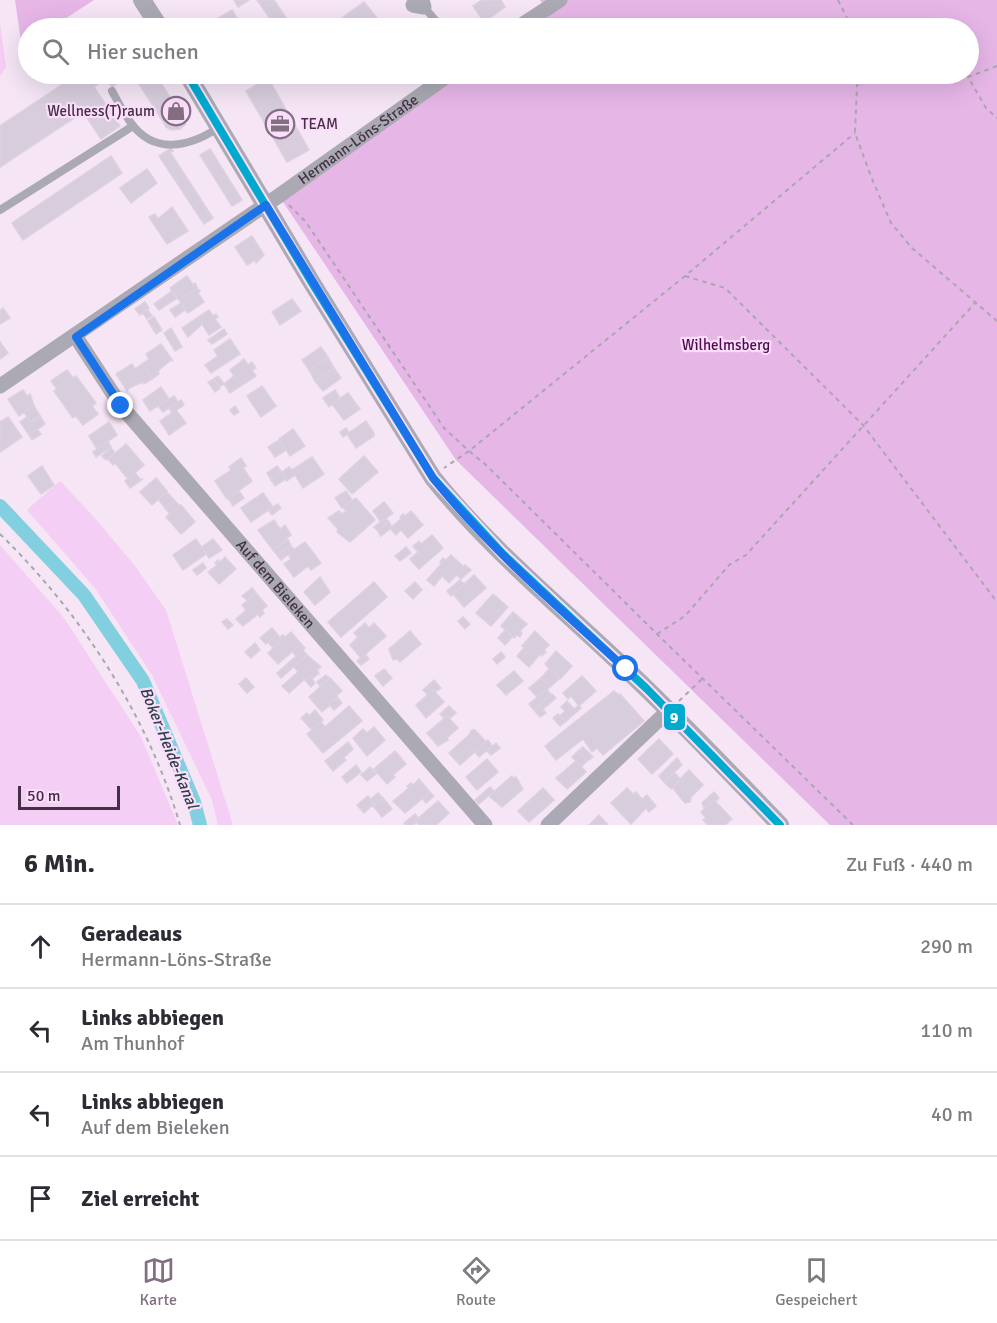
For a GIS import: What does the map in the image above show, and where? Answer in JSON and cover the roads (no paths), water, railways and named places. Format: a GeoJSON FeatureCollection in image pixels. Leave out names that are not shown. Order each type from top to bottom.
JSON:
{"type":"FeatureCollection","features":[{"type":"Feature","properties":{"kind":"street"},"geometry":{"type":"LineString","coordinates":[[142,0],[154,18]]}},
{"type":"Feature","properties":{"kind":"street"},"geometry":{"type":"LineString","coordinates":[[532,18],[560,0]]}},
{"type":"Feature","properties":{"kind":"street"},"geometry":{"type":"LineString","coordinates":[[193,84],[218,128],[273,200],[433,478],[499,552],[669,710],[780,825]]}},
{"type":"Feature","properties":{"kind":"street","name":"Hermann-Löns-Straße"},"geometry":{"type":"LineString","coordinates":[[0,386],[76,337],[436,84]]}},
{"type":"Feature","properties":{"kind":"street","name":"Auf dem Bieleken"},"geometry":{"type":"LineString","coordinates":[[76,337],[121,406],[485,825]]}},
{"type":"Feature","properties":{"kind":"street"},"geometry":{"type":"LineString","coordinates":[[548,825],[669,710]]}},
{"type":"Feature","properties":{"kind":"lane"},"geometry":{"type":"LineString","coordinates":[[420,4],[433,18]]}},
{"type":"Feature","properties":{"kind":"lane"},"geometry":{"type":"LineString","coordinates":[[112,91],[133,126],[152,141],[166,145],[184,145],[218,128]]}},
{"type":"Feature","properties":{"kind":"lane"},"geometry":{"type":"LineString","coordinates":[[0,210],[133,126]]}},
{"type":"Feature","properties":{"kind":"waterway","name":"Boker-Heide-Kanal"},"geometry":{"type":"LineString","coordinates":[[0,506],[84,595],[143,681],[194,802],[200,825]]}},
{"type":"Feature","properties":{"kind":"place","name":"Wellness(T)raum"},"geometry":{"type":"Point","coordinates":[176,111]}},
{"type":"Feature","properties":{"kind":"place","name":"TEAM"},"geometry":{"type":"Point","coordinates":[280,124]}},
{"type":"Feature","properties":{"kind":"park label","name":"Wilhelmsberg"},"geometry":{"type":"Point","coordinates":[726,345]}}]}
